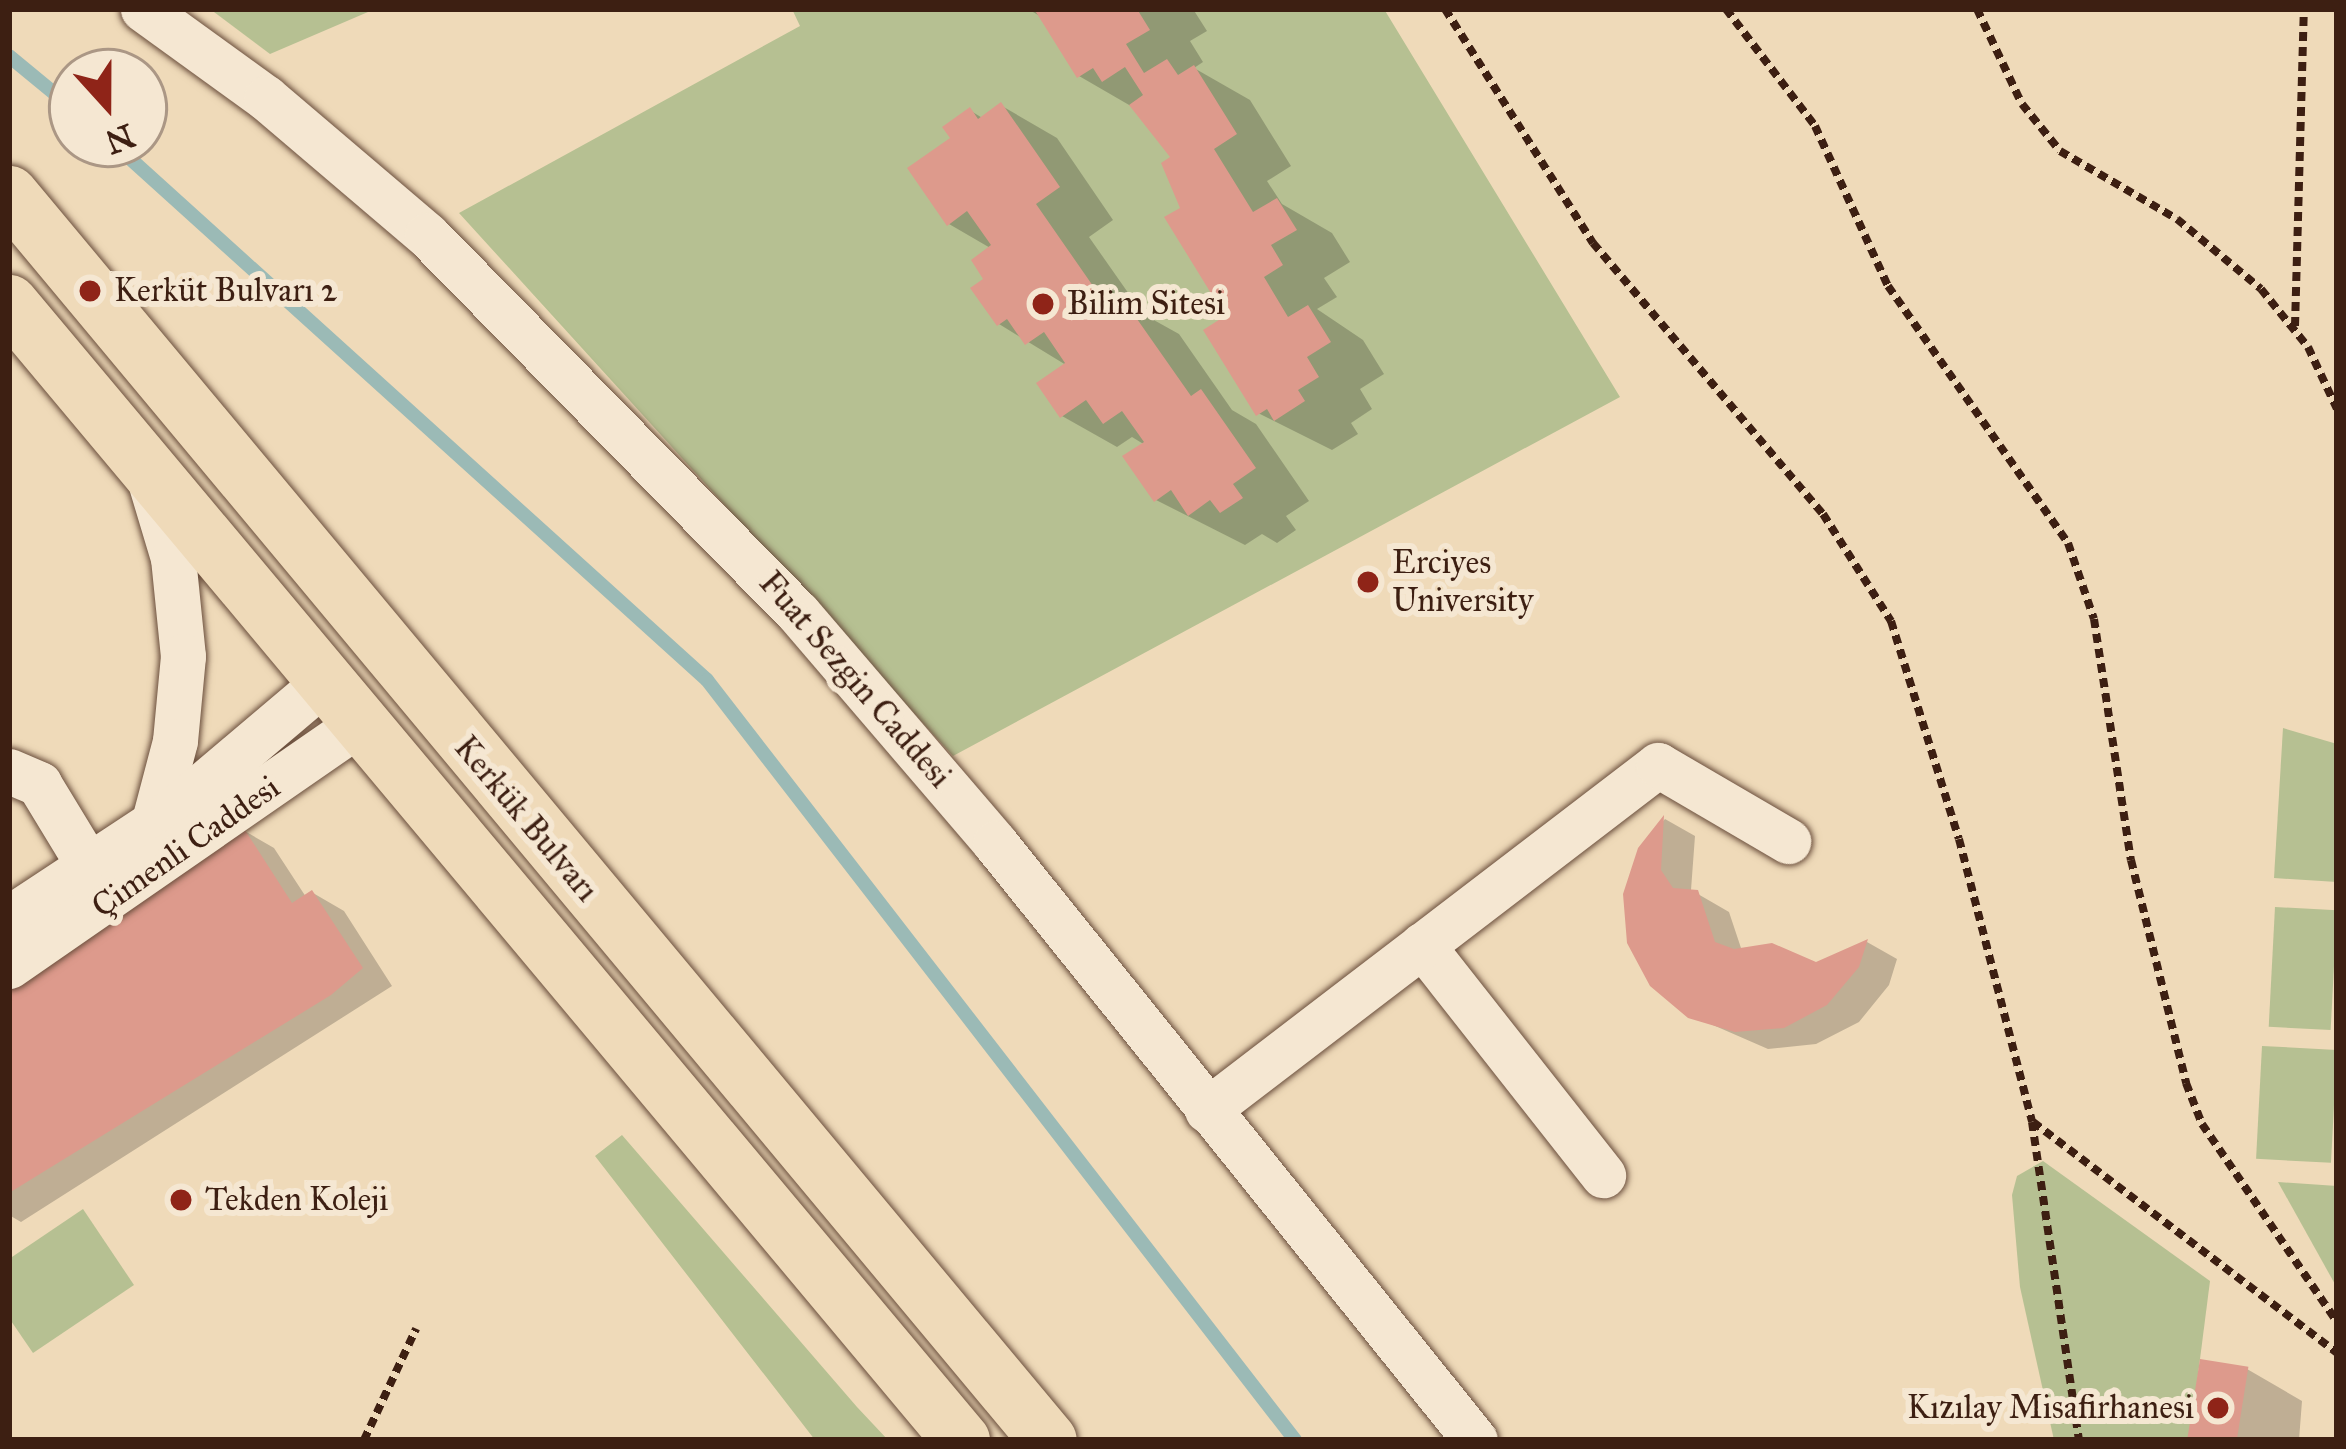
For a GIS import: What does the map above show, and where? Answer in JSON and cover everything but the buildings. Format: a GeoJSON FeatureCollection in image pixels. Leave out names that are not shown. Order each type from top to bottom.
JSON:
{"type":"FeatureCollection","features":[{"type":"Feature","properties":{"kind":"main road","name":"Kerkük Bulvarı"},"geometry":{"type":"LineString","coordinates":[[9,194],[1048,1440]]}},
{"type":"Feature","properties":{"kind":"main road","name":"Kerkük Bulvarı"},"geometry":{"type":"LineString","coordinates":[[9,303],[962,1440]]}},
{"type":"Feature","properties":{"kind":"street","name":"Fuat Sezgin Caddesi"},"geometry":{"type":"LineString","coordinates":[[143,9],[364,178],[688,497],[898,726],[1475,1440]]}},
{"type":"Feature","properties":{"kind":"street"},"geometry":{"type":"LineString","coordinates":[[143,464],[173,558],[183,656],[175,742],[153,824]]}},
{"type":"Feature","properties":{"kind":"street","name":"Çimenli Caddesi"},"geometry":{"type":"LineString","coordinates":[[9,918],[343,702]]}},
{"type":"Feature","properties":{"kind":"street","name":"Çimenli Caddesi"},"geometry":{"type":"LineString","coordinates":[[9,966],[343,702]]}},
{"type":"Feature","properties":{"kind":"street"},"geometry":{"type":"LineString","coordinates":[[1207,1110],[1658,765],[1788,841]]}},
{"type":"Feature","properties":{"kind":"street"},"geometry":{"type":"LineString","coordinates":[[9,771],[39,784],[90,868]]}},
{"type":"Feature","properties":{"kind":"street"},"geometry":{"type":"LineString","coordinates":[[1422,945],[1603,1175]]}},
{"type":"Feature","properties":{"kind":"path"},"geometry":{"type":"LineString","coordinates":[[1444,9],[1593,243],[1823,514],[1875,591],[1910,669],[2032,1122],[2079,1440]]}},
{"type":"Feature","properties":{"kind":"path"},"geometry":{"type":"LineString","coordinates":[[1726,9],[1815,125],[1888,286],[2068,543],[2094,619],[2135,880],[2186,1083],[2202,1124],[2337,1322]]}},
{"type":"Feature","properties":{"kind":"path"},"geometry":{"type":"LineString","coordinates":[[1977,9],[2022,104],[2060,151],[2206,240],[2295,327],[2337,409]]}},
{"type":"Feature","properties":{"kind":"path"},"geometry":{"type":"LineString","coordinates":[[2295,327],[2304,9]]}},
{"type":"Feature","properties":{"kind":"path"},"geometry":{"type":"LineString","coordinates":[[2032,1122],[2337,1353]]}},
{"type":"Feature","properties":{"kind":"path"},"geometry":{"type":"LineString","coordinates":[[364,1440],[416,1329]]}},
{"type":"Feature","properties":{"kind":"green space"},"geometry":{"type":"Polygon","coordinates":[[[210,9],[375,9],[270,54],[210,9]]]}},
{"type":"Feature","properties":{"kind":"green space"},"geometry":{"type":"Polygon","coordinates":[[[792,9],[1384,9],[1620,397],[953,756],[459,213],[800,26],[792,9]]]}},
{"type":"Feature","properties":{"kind":"green space"},"geometry":{"type":"Polygon","coordinates":[[[2283,728],[2337,744],[2337,882],[2274,878],[2283,728]]]}},
{"type":"Feature","properties":{"kind":"green space"},"geometry":{"type":"Polygon","coordinates":[[[2275,907],[2337,910],[2331,1030],[2269,1027],[2275,907]]]}},
{"type":"Feature","properties":{"kind":"green space"},"geometry":{"type":"Polygon","coordinates":[[[2262,1046],[2337,1050],[2331,1163],[2256,1159],[2262,1046]]]}},
{"type":"Feature","properties":{"kind":"green space"},"geometry":{"type":"Polygon","coordinates":[[[622,1135],[888,1440],[815,1440],[595,1156],[622,1135]]]}},
{"type":"Feature","properties":{"kind":"green space"},"geometry":{"type":"Polygon","coordinates":[[[2043,1161],[2210,1281],[2190,1437],[2054,1440],[2020,1287],[2012,1195],[2017,1176],[2043,1161]]]}},
{"type":"Feature","properties":{"kind":"green space"},"geometry":{"type":"Polygon","coordinates":[[[2278,1182],[2337,1186],[2337,1286],[2336,1286],[2278,1182]]]}},
{"type":"Feature","properties":{"kind":"green space"},"geometry":{"type":"Polygon","coordinates":[[[83,1209],[134,1285],[33,1353],[9,1318],[9,1259],[83,1209]]]}},
{"type":"Feature","properties":{"kind":"waterway"},"geometry":{"type":"LineString","coordinates":[[9,56],[48,88]]}},
{"type":"Feature","properties":{"kind":"waterway"},"geometry":{"type":"LineString","coordinates":[[141,168],[707,680],[1295,1440]]}},
{"type":"Feature","properties":{"kind":"place","name":"Kerküt Bulvarı 2"},"geometry":{"type":"Point","coordinates":[90,291]}},
{"type":"Feature","properties":{"kind":"place","name":"Bilim Sitesi"},"geometry":{"type":"Point","coordinates":[1043,304]}},
{"type":"Feature","properties":{"kind":"place","name":"Erciyes University"},"geometry":{"type":"Point","coordinates":[1368,582]}},
{"type":"Feature","properties":{"kind":"place","name":"Tekden Koleji"},"geometry":{"type":"Point","coordinates":[181,1200]}},
{"type":"Feature","properties":{"kind":"place","name":"Kızılay Misafirhanesi"},"geometry":{"type":"Point","coordinates":[2218,1408]}}]}
